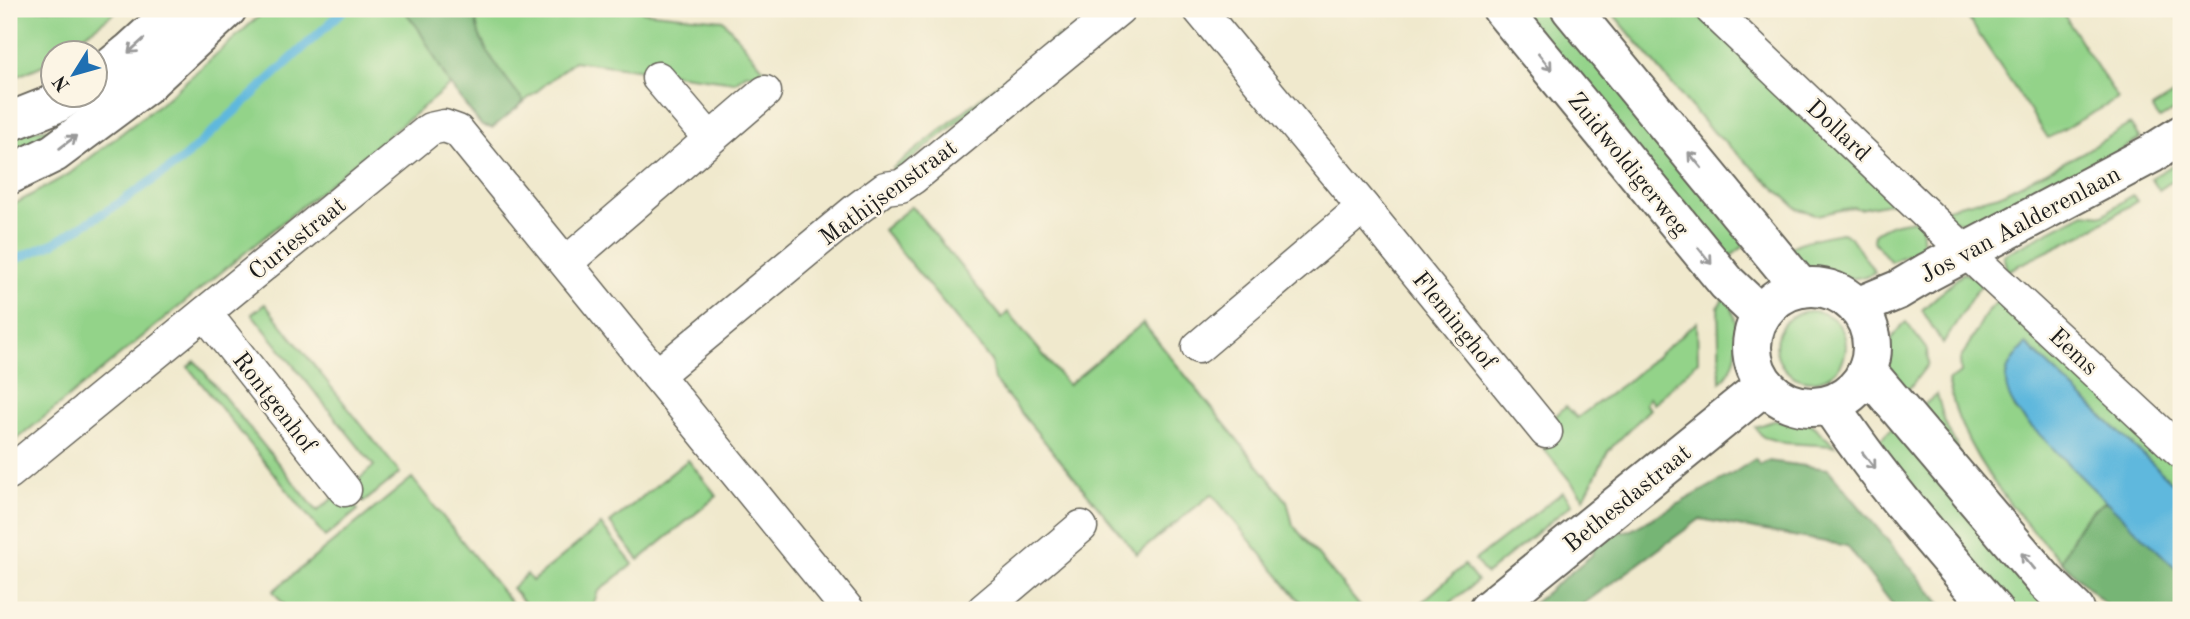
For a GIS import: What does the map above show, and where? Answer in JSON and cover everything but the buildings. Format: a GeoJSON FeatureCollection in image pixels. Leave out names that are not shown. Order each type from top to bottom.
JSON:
{"type":"FeatureCollection","features":[{"type":"Feature","properties":{"kind":"main road"},"geometry":{"type":"LineString","coordinates":[[108,70],[177,9]]}},
{"type":"Feature","properties":{"kind":"main road"},"geometry":{"type":"LineString","coordinates":[[9,175],[54,153],[144,86],[227,9]]}},
{"type":"Feature","properties":{"kind":"main road","name":"Zuidwoldigerweg"},"geometry":{"type":"LineString","coordinates":[[1502,9],[1727,283],[1761,315]]}},
{"type":"Feature","properties":{"kind":"main road"},"geometry":{"type":"LineString","coordinates":[[1571,9],[1801,288]]}},
{"type":"Feature","properties":{"kind":"main road"},"geometry":{"type":"LineString","coordinates":[[9,122],[44,108]]}},
{"type":"Feature","properties":{"kind":"main road","name":"Jos van Aalderenlaan"},"geometry":{"type":"LineString","coordinates":[[1857,307],[1898,290],[2151,154],[2181,135]]}},
{"type":"Feature","properties":{"kind":"main road"},"geometry":{"type":"LineString","coordinates":[[1801,288],[1831,290],[1857,307],[1871,338],[1867,371],[1858,386],[1830,405],[1814,408],[1778,398],[1765,385],[1755,369],[1752,351],[1754,332],[1761,315],[1773,301],[1801,288]]}},
{"type":"Feature","properties":{"kind":"main road"},"geometry":{"type":"LineString","coordinates":[[1867,371],[2045,581],[2075,610]]}},
{"type":"Feature","properties":{"kind":"main road","name":"Bethesdastraat"},"geometry":{"type":"LineString","coordinates":[[1488,610],[1765,385]]}},
{"type":"Feature","properties":{"kind":"main road"},"geometry":{"type":"LineString","coordinates":[[1830,405],[1853,440],[1929,536],[1993,610]]}},
{"type":"Feature","properties":{"kind":"street","name":"Mathijsenstraat"},"geometry":{"type":"LineString","coordinates":[[657,375],[857,209],[886,188],[901,186],[913,178],[1119,9]]}},
{"type":"Feature","properties":{"kind":"street","name":"Fleminghof"},"geometry":{"type":"LineString","coordinates":[[1199,9],[1546,432]]}},
{"type":"Feature","properties":{"kind":"street","name":"Dollard"},"geometry":{"type":"LineString","coordinates":[[1711,9],[1966,252]]}},
{"type":"Feature","properties":{"kind":"street"},"geometry":{"type":"LineString","coordinates":[[658,78],[710,139]]}},
{"type":"Feature","properties":{"kind":"street"},"geometry":{"type":"LineString","coordinates":[[566,262],[765,92]]}},
{"type":"Feature","properties":{"kind":"street","name":"Curiestraat"},"geometry":{"type":"LineString","coordinates":[[9,473],[430,129],[444,126],[458,131],[848,610]]}},
{"type":"Feature","properties":{"kind":"street"},"geometry":{"type":"LineString","coordinates":[[1198,347],[1363,207]]}},
{"type":"Feature","properties":{"kind":"street","name":"Eems"},"geometry":{"type":"LineString","coordinates":[[1966,252],[2181,452]]}},
{"type":"Feature","properties":{"kind":"street","name":"Rontgenhof"},"geometry":{"type":"LineString","coordinates":[[205,313],[345,490]]}},
{"type":"Feature","properties":{"kind":"street"},"geometry":{"type":"LineString","coordinates":[[983,610],[1081,527]]}},
{"type":"Feature","properties":{"kind":"green space"},"geometry":{"type":"Polygon","coordinates":[[[9,9],[120,9],[80,38],[38,38],[38,67],[9,80],[9,9]]]}},
{"type":"Feature","properties":{"kind":"green space"},"geometry":{"type":"Polygon","coordinates":[[[267,9],[642,9],[643,12],[723,20],[768,74],[746,74],[735,82],[574,61],[492,128],[482,126],[450,85],[9,446],[9,207],[69,174],[166,99],[267,9]]]}},
{"type":"Feature","properties":{"kind":"green space"},"geometry":{"type":"Polygon","coordinates":[[[403,9],[479,9],[476,19],[483,44],[524,102],[492,128],[482,126],[450,85],[418,28],[403,9]]]}},
{"type":"Feature","properties":{"kind":"green space"},"geometry":{"type":"Polygon","coordinates":[[[1520,9],[1555,9],[1748,243],[1723,262],[1520,9]]]}},
{"type":"Feature","properties":{"kind":"green space"},"geometry":{"type":"Polygon","coordinates":[[[1609,9],[1693,9],[1896,202],[1859,209],[1853,207],[1818,215],[1798,209],[1707,126],[1609,9]]]}},
{"type":"Feature","properties":{"kind":"green space"},"geometry":{"type":"Polygon","coordinates":[[[1962,9],[2060,9],[2118,99],[2048,138],[1962,9]]]}},
{"type":"Feature","properties":{"kind":"green space"},"geometry":{"type":"Polygon","coordinates":[[[1058,36],[1057,42],[892,175],[893,168],[1058,36]]]}},
{"type":"Feature","properties":{"kind":"green space"},"geometry":{"type":"Polygon","coordinates":[[[2181,90],[2181,106],[2160,119],[2152,108],[2181,90]]]}},
{"type":"Feature","properties":{"kind":"green space"},"geometry":{"type":"Polygon","coordinates":[[[2130,124],[2140,139],[2029,203],[1965,223],[1946,218],[1939,210],[1999,195],[2080,154],[2130,124]]]}},
{"type":"Feature","properties":{"kind":"green space"},"geometry":{"type":"Polygon","coordinates":[[[55,128],[9,158],[9,132],[55,128]]]}},
{"type":"Feature","properties":{"kind":"green space"},"geometry":{"type":"Polygon","coordinates":[[[2181,157],[2181,175],[2159,190],[2151,178],[2178,162],[2181,157]]]}},
{"type":"Feature","properties":{"kind":"green space"},"geometry":{"type":"Polygon","coordinates":[[[2132,195],[2137,201],[2085,233],[2007,271],[2003,255],[2084,213],[2103,215],[2132,195]]]}},
{"type":"Feature","properties":{"kind":"green space"},"geometry":{"type":"Polygon","coordinates":[[[912,206],[1002,318],[1008,312],[1068,385],[1143,323],[1287,501],[1293,525],[1363,610],[1307,610],[1212,494],[1137,554],[994,380],[991,361],[883,230],[912,206]]]}},
{"type":"Feature","properties":{"kind":"green space"},"geometry":{"type":"Polygon","coordinates":[[[1914,220],[1921,223],[1923,248],[1891,262],[1873,241],[1874,234],[1893,224],[1914,220]]]}},
{"type":"Feature","properties":{"kind":"green space"},"geometry":{"type":"Polygon","coordinates":[[[1842,233],[1850,236],[1875,272],[1863,277],[1839,278],[1816,271],[1783,254],[1801,242],[1842,233]]]}},
{"type":"Feature","properties":{"kind":"green space"},"geometry":{"type":"Polygon","coordinates":[[[1963,273],[1986,281],[1974,294],[1943,344],[1922,310],[1963,273]]]}},
{"type":"Feature","properties":{"kind":"green space"},"geometry":{"type":"Polygon","coordinates":[[[1725,295],[1734,315],[1737,340],[1733,364],[1720,382],[1718,307],[1725,295]]]}},
{"type":"Feature","properties":{"kind":"green space"},"geometry":{"type":"Polygon","coordinates":[[[2002,298],[2181,464],[2181,491],[2026,344],[2012,360],[2006,375],[2008,391],[2016,411],[2107,501],[2084,519],[2061,561],[1991,479],[1958,417],[1948,381],[1961,373],[1960,360],[1988,310],[2002,298]]]}},
{"type":"Feature","properties":{"kind":"green space"},"geometry":{"type":"Polygon","coordinates":[[[265,304],[400,473],[364,502],[351,486],[374,466],[252,314],[265,304]]]}},
{"type":"Feature","properties":{"kind":"green space"},"geometry":{"type":"Polygon","coordinates":[[[1811,311],[1836,321],[1846,346],[1836,371],[1811,381],[1786,371],[1776,346],[1786,321],[1811,311]]]}},
{"type":"Feature","properties":{"kind":"green space"},"geometry":{"type":"Polygon","coordinates":[[[1697,322],[1698,361],[1654,404],[1649,398],[1645,404],[1650,409],[1608,451],[1584,498],[1543,448],[1563,432],[1552,419],[1566,406],[1577,418],[1630,379],[1697,322]]]}},
{"type":"Feature","properties":{"kind":"green space"},"geometry":{"type":"Polygon","coordinates":[[[1906,322],[1927,350],[1928,364],[1907,391],[1885,369],[1890,343],[1906,322]]]}},
{"type":"Feature","properties":{"kind":"green space"},"geometry":{"type":"Polygon","coordinates":[[[195,361],[317,511],[342,491],[358,510],[325,537],[188,367],[195,361]]]}},
{"type":"Feature","properties":{"kind":"green space"},"geometry":{"type":"Polygon","coordinates":[[[1937,394],[1945,423],[1963,460],[1918,410],[1937,394]]]}},
{"type":"Feature","properties":{"kind":"green space"},"geometry":{"type":"Polygon","coordinates":[[[1793,420],[1811,424],[1835,446],[1784,443],[1763,437],[1755,427],[1773,421],[1793,420]]]}},
{"type":"Feature","properties":{"kind":"green space"},"geometry":{"type":"Polygon","coordinates":[[[1896,425],[2054,610],[2015,610],[1872,447],[1896,425]]]}},
{"type":"Feature","properties":{"kind":"green space"},"geometry":{"type":"Polygon","coordinates":[[[1755,459],[1760,465],[1768,461],[1828,469],[1946,610],[1897,610],[1847,546],[1700,519],[1575,610],[1525,610],[1592,555],[1596,541],[1604,534],[1631,530],[1755,459]]]}},
{"type":"Feature","properties":{"kind":"green space"},"geometry":{"type":"Polygon","coordinates":[[[688,460],[717,496],[639,560],[610,523],[688,460]]]}},
{"type":"Feature","properties":{"kind":"green space"},"geometry":{"type":"Polygon","coordinates":[[[412,478],[517,610],[288,610],[273,591],[412,478]]]}},
{"type":"Feature","properties":{"kind":"green space"},"geometry":{"type":"Polygon","coordinates":[[[1563,492],[1572,504],[1486,574],[1475,560],[1563,492]]]}},
{"type":"Feature","properties":{"kind":"green space"},"geometry":{"type":"Polygon","coordinates":[[[2107,501],[2181,573],[2181,610],[2111,610],[2061,561],[2084,519],[2107,501]]]}},
{"type":"Feature","properties":{"kind":"green space"},"geometry":{"type":"Polygon","coordinates":[[[601,525],[633,564],[598,592],[591,610],[530,610],[512,588],[527,574],[532,581],[601,525]]]}},
{"type":"Feature","properties":{"kind":"green space"},"geometry":{"type":"Polygon","coordinates":[[[1464,565],[1477,581],[1442,610],[1413,610],[1464,565]]]}},
{"type":"Feature","properties":{"kind":"water"},"geometry":{"type":"Polygon","coordinates":[[[2026,344],[2181,491],[2181,573],[2079,475],[2016,409],[2009,396],[2006,373],[2026,344]]]}},
{"type":"Feature","properties":{"kind":"waterway"},"geometry":{"type":"LineString","coordinates":[[9,262],[54,243],[181,161],[345,9]]}}]}
